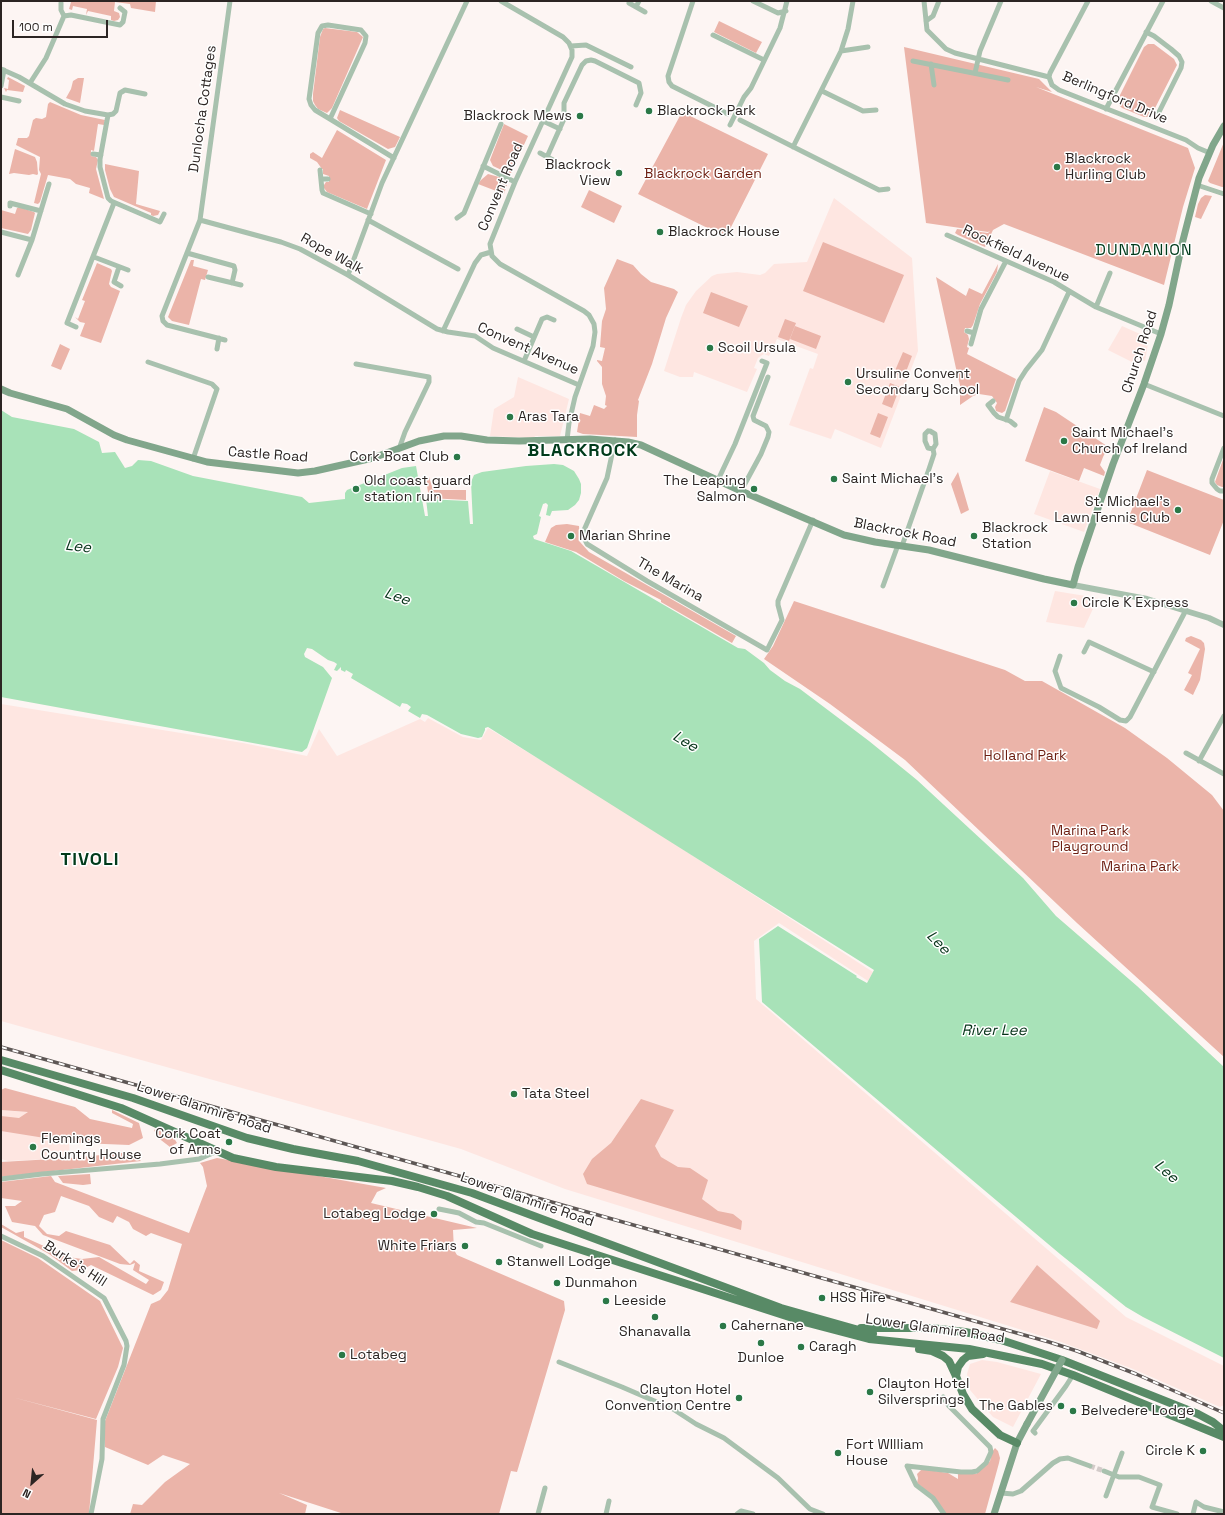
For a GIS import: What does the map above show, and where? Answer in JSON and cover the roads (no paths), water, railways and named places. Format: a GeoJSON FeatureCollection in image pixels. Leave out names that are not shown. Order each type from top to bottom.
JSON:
{"type":"FeatureCollection","features":[{"type":"Feature","properties":{"kind":"highway","name":"Lower Glanmire Road"},"geometry":{"type":"LineString","coordinates":[[1,1060],[133,1098],[240,1136],[293,1149],[358,1161],[472,1193],[782,1308],[849,1328],[887,1337],[978,1346],[1001,1350],[1034,1360],[1224,1437]]}},
{"type":"Feature","properties":{"kind":"highway","name":"Lower Glanmire Road"},"geometry":{"type":"LineString","coordinates":[[1,1070],[122,1108],[233,1158],[276,1167],[392,1181],[418,1187],[447,1196],[532,1234],[800,1321],[869,1339],[969,1349],[1042,1364]]}},
{"type":"Feature","properties":{"kind":"highway"},"geometry":{"type":"LineString","coordinates":[[849,1328],[915,1327],[965,1332],[1001,1340],[1062,1360],[1198,1414],[1213,1422],[1224,1431]]}},
{"type":"Feature","properties":{"kind":"highway"},"geometry":{"type":"LineString","coordinates":[[869,1339],[932,1351],[943,1356],[949,1361],[962,1394],[972,1409],[1000,1435],[1017,1443]]}},
{"type":"Feature","properties":{"kind":"highway"},"geometry":{"type":"LineString","coordinates":[[956,1376],[958,1367],[968,1356],[994,1354]]}},
{"type":"Feature","properties":{"kind":"main road","name":"Church Road"},"geometry":{"type":"LineString","coordinates":[[1074,585],[1078,567],[1113,464],[1144,384],[1161,334],[1197,185],[1210,153],[1224,126]]}},
{"type":"Feature","properties":{"kind":"main road","name":"Castle Road"},"geometry":{"type":"LineString","coordinates":[[1,389],[67,410],[123,439],[193,459],[232,466],[304,473],[372,458],[419,441],[444,436],[519,441],[590,440]]}},
{"type":"Feature","properties":{"kind":"main road","name":"Blackrock Road"},"geometry":{"type":"LineString","coordinates":[[590,440],[615,440],[641,445],[741,491],[849,536],[929,550],[1005,570],[1074,585]]}},
{"type":"Feature","properties":{"kind":"main road"},"geometry":{"type":"LineString","coordinates":[[994,1514],[1017,1443],[1062,1360]]}},
{"type":"Feature","properties":{"kind":"street","name":"Dunlocha Cottages"},"geometry":{"type":"LineString","coordinates":[[219,338],[167,324],[162,319],[200,220],[230,1]]}},
{"type":"Feature","properties":{"kind":"street"},"geometry":{"type":"LineString","coordinates":[[348,275],[380,190],[467,1]]}},
{"type":"Feature","properties":{"kind":"street"},"geometry":{"type":"LineString","coordinates":[[501,1],[563,38],[570,46],[586,45],[631,67]]}},
{"type":"Feature","properties":{"kind":"street"},"geometry":{"type":"LineString","coordinates":[[636,7],[639,1]]}},
{"type":"Feature","properties":{"kind":"street"},"geometry":{"type":"LineString","coordinates":[[693,1],[668,76],[669,82],[672,86],[728,114]]}},
{"type":"Feature","properties":{"kind":"street"},"geometry":{"type":"LineString","coordinates":[[753,1],[778,13],[786,11]]}},
{"type":"Feature","properties":{"kind":"street"},"geometry":{"type":"LineString","coordinates":[[730,125],[782,24],[787,1]]}},
{"type":"Feature","properties":{"kind":"street"},"geometry":{"type":"LineString","coordinates":[[793,147],[841,51],[848,28],[853,1]]}},
{"type":"Feature","properties":{"kind":"street"},"geometry":{"type":"LineString","coordinates":[[924,1],[926,21],[929,32],[935,36],[946,49],[954,53],[1049,76]]}},
{"type":"Feature","properties":{"kind":"street"},"geometry":{"type":"LineString","coordinates":[[926,21],[934,16],[939,1]]}},
{"type":"Feature","properties":{"kind":"street"},"geometry":{"type":"LineString","coordinates":[[975,73],[982,46],[1001,1]]}},
{"type":"Feature","properties":{"kind":"street","name":"Berlingford Drive"},"geometry":{"type":"LineString","coordinates":[[1088,1],[1049,76],[1050,82],[1055,88],[1186,140],[1198,148],[1210,153]]}},
{"type":"Feature","properties":{"kind":"street"},"geometry":{"type":"LineString","coordinates":[[1106,109],[1163,1]]}},
{"type":"Feature","properties":{"kind":"street"},"geometry":{"type":"LineString","coordinates":[[1211,1],[1224,8]]}},
{"type":"Feature","properties":{"kind":"street"},"geometry":{"type":"LineString","coordinates":[[30,83],[47,56],[64,16],[61,10],[61,3]]}},
{"type":"Feature","properties":{"kind":"street"},"geometry":{"type":"LineString","coordinates":[[629,3],[645,12]]}},
{"type":"Feature","properties":{"kind":"street"},"geometry":{"type":"LineString","coordinates":[[64,16],[71,15],[120,25],[123,22],[125,12],[120,8]]}},
{"type":"Feature","properties":{"kind":"street"},"geometry":{"type":"LineString","coordinates":[[330,119],[365,43],[366,36],[361,30],[328,25],[322,26],[318,33],[309,99],[311,105],[316,110],[330,119],[394,158]]}},
{"type":"Feature","properties":{"kind":"street"},"geometry":{"type":"LineString","coordinates":[[1146,32],[1171,49],[1179,56],[1182,62],[1181,68],[1156,118]]}},
{"type":"Feature","properties":{"kind":"street"},"geometry":{"type":"LineString","coordinates":[[713,35],[764,60]]}},
{"type":"Feature","properties":{"kind":"street","name":"Convent Road"},"geometry":{"type":"LineString","coordinates":[[567,440],[573,403],[593,346],[595,328],[592,319],[584,311],[508,269],[495,260],[491,252],[491,242],[515,182],[572,57],[570,46]]}},
{"type":"Feature","properties":{"kind":"street"},"geometry":{"type":"LineString","coordinates":[[841,51],[868,47]]}},
{"type":"Feature","properties":{"kind":"street"},"geometry":{"type":"LineString","coordinates":[[547,157],[564,119],[564,103],[584,62],[588,60],[595,61],[639,83],[641,93],[636,105]]}},
{"type":"Feature","properties":{"kind":"street"},"geometry":{"type":"LineString","coordinates":[[913,61],[1008,80]]}},
{"type":"Feature","properties":{"kind":"street"},"geometry":{"type":"LineString","coordinates":[[931,64],[934,85]]}},
{"type":"Feature","properties":{"kind":"street"},"geometry":{"type":"LineString","coordinates":[[1,86],[3,69],[66,104],[85,111],[108,115],[113,114],[116,111],[121,92],[125,90],[145,94]]}},
{"type":"Feature","properties":{"kind":"street"},"geometry":{"type":"LineString","coordinates":[[822,91],[863,112],[876,110]]}},
{"type":"Feature","properties":{"kind":"street"},"geometry":{"type":"LineString","coordinates":[[1,97],[19,100]]}},
{"type":"Feature","properties":{"kind":"street"},"geometry":{"type":"LineString","coordinates":[[108,115],[100,167],[108,198],[114,203],[160,222],[164,214]]}},
{"type":"Feature","properties":{"kind":"street"},"geometry":{"type":"LineString","coordinates":[[740,120],[879,190],[888,189]]}},
{"type":"Feature","properties":{"kind":"street"},"geometry":{"type":"LineString","coordinates":[[542,121],[560,129]]}},
{"type":"Feature","properties":{"kind":"street"},"geometry":{"type":"LineString","coordinates":[[457,218],[464,212],[501,124]]}},
{"type":"Feature","properties":{"kind":"street"},"geometry":{"type":"LineString","coordinates":[[540,153],[553,160]]}},
{"type":"Feature","properties":{"kind":"street"},"geometry":{"type":"LineString","coordinates":[[93,154],[101,155]]}},
{"type":"Feature","properties":{"kind":"street"},"geometry":{"type":"LineString","coordinates":[[483,166],[515,182]]}},
{"type":"Feature","properties":{"kind":"street"},"geometry":{"type":"LineString","coordinates":[[320,170],[322,190],[326,195],[371,214]]}},
{"type":"Feature","properties":{"kind":"street"},"geometry":{"type":"LineString","coordinates":[[321,178],[328,179]]}},
{"type":"Feature","properties":{"kind":"street"},"geometry":{"type":"LineString","coordinates":[[18,275],[32,240],[49,184]]}},
{"type":"Feature","properties":{"kind":"street"},"geometry":{"type":"LineString","coordinates":[[1197,185],[1224,194]]}},
{"type":"Feature","properties":{"kind":"street"},"geometry":{"type":"LineString","coordinates":[[10,206],[10,203],[41,211]]}},
{"type":"Feature","properties":{"kind":"street"},"geometry":{"type":"LineString","coordinates":[[76,327],[66,323],[114,203]]}},
{"type":"Feature","properties":{"kind":"street","name":"Rope Walk"},"geometry":{"type":"LineString","coordinates":[[200,220],[293,246],[348,275],[443,331]]}},
{"type":"Feature","properties":{"kind":"street"},"geometry":{"type":"LineString","coordinates":[[368,220],[458,269]]}},
{"type":"Feature","properties":{"kind":"street"},"geometry":{"type":"LineString","coordinates":[[1,232],[32,240]]}},
{"type":"Feature","properties":{"kind":"street","name":"Rockfield Avenue"},"geometry":{"type":"LineString","coordinates":[[947,235],[1054,282],[1068,292],[1096,307],[1161,334]]}},
{"type":"Feature","properties":{"kind":"street"},"geometry":{"type":"LineString","coordinates":[[443,331],[475,263],[481,255],[491,252]]}},
{"type":"Feature","properties":{"kind":"street"},"geometry":{"type":"LineString","coordinates":[[187,253],[234,266],[235,270],[232,283]]}},
{"type":"Feature","properties":{"kind":"street"},"geometry":{"type":"LineString","coordinates":[[94,256],[128,270]]}},
{"type":"Feature","properties":{"kind":"street"},"geometry":{"type":"LineString","coordinates":[[971,344],[981,309],[1006,261]]}},
{"type":"Feature","properties":{"kind":"street"},"geometry":{"type":"LineString","coordinates":[[119,267],[114,282],[121,286]]}},
{"type":"Feature","properties":{"kind":"street"},"geometry":{"type":"LineString","coordinates":[[1096,307],[1110,273]]}},
{"type":"Feature","properties":{"kind":"street"},"geometry":{"type":"LineString","coordinates":[[208,277],[241,285]]}},
{"type":"Feature","properties":{"kind":"street"},"geometry":{"type":"LineString","coordinates":[[1006,420],[1019,381],[1042,350],[1068,292]]}},
{"type":"Feature","properties":{"kind":"street"},"geometry":{"type":"LineString","coordinates":[[524,361],[542,319],[547,318],[554,320]]}},
{"type":"Feature","properties":{"kind":"street"},"geometry":{"type":"LineString","coordinates":[[517,329],[534,337]]}},
{"type":"Feature","properties":{"kind":"street","name":"Convent Avenue"},"geometry":{"type":"LineString","coordinates":[[443,331],[475,336],[493,348],[579,385]]}},
{"type":"Feature","properties":{"kind":"street"},"geometry":{"type":"LineString","coordinates":[[967,331],[974,333]]}},
{"type":"Feature","properties":{"kind":"street"},"geometry":{"type":"LineString","coordinates":[[217,349],[219,338],[225,340]]}},
{"type":"Feature","properties":{"kind":"street"},"geometry":{"type":"LineString","coordinates":[[718,480],[735,444],[767,363],[762,361]]}},
{"type":"Feature","properties":{"kind":"street"},"geometry":{"type":"LineString","coordinates":[[148,362],[212,384],[217,389],[193,459]]}},
{"type":"Feature","properties":{"kind":"street"},"geometry":{"type":"LineString","coordinates":[[356,364],[429,377],[429,382],[405,432],[399,449]]}},
{"type":"Feature","properties":{"kind":"street"},"geometry":{"type":"LineString","coordinates":[[741,491],[761,454],[768,437],[769,432],[766,426],[754,420],[753,416],[768,377]]}},
{"type":"Feature","properties":{"kind":"street"},"geometry":{"type":"LineString","coordinates":[[1144,384],[1224,416]]}},
{"type":"Feature","properties":{"kind":"street"},"geometry":{"type":"LineString","coordinates":[[993,401],[988,405],[998,417],[1015,425]]}},
{"type":"Feature","properties":{"kind":"street","name":"The Marina"},"geometry":{"type":"LineString","coordinates":[[615,440],[612,460],[606,478],[584,530],[585,540],[591,547],[767,650],[782,620],[778,601],[813,520]]}},
{"type":"Feature","properties":{"kind":"street"},"geometry":{"type":"LineString","coordinates":[[1224,448],[1212,479],[1212,483],[1217,489],[1224,491]]}},
{"type":"Feature","properties":{"kind":"street"},"geometry":{"type":"LineString","coordinates":[[884,586],[929,469],[934,454],[933,449]]}},
{"type":"Feature","properties":{"kind":"street","name":"Blackrock Road"},"geometry":{"type":"LineString","coordinates":[[1074,585],[1147,599],[1186,610],[1224,625]]}},
{"type":"Feature","properties":{"kind":"street"},"geometry":{"type":"LineString","coordinates":[[1060,656],[1055,671],[1061,688],[1099,707],[1124,722],[1130,717],[1186,610]]}},
{"type":"Feature","properties":{"kind":"street"},"geometry":{"type":"LineString","coordinates":[[1084,652],[1089,642],[1154,672]]}},
{"type":"Feature","properties":{"kind":"street"},"geometry":{"type":"LineString","coordinates":[[1199,761],[1224,716]]}},
{"type":"Feature","properties":{"kind":"street"},"geometry":{"type":"LineString","coordinates":[[1186,753],[1224,774]]}},
{"type":"Feature","properties":{"kind":"street"},"geometry":{"type":"LineString","coordinates":[[1,1179],[199,1159],[213,1153],[214,1150]]}},
{"type":"Feature","properties":{"kind":"street"},"geometry":{"type":"LineString","coordinates":[[439,1209],[459,1213],[476,1222],[484,1223],[541,1246]]}},
{"type":"Feature","properties":{"kind":"street"},"geometry":{"type":"LineString","coordinates":[[484,1223],[485,1214]]}},
{"type":"Feature","properties":{"kind":"street","name":"Burke's Hill"},"geometry":{"type":"LineString","coordinates":[[1,1236],[43,1256],[104,1298],[126,1341],[127,1346],[124,1365],[103,1419],[102,1459],[91,1514]]}},
{"type":"Feature","properties":{"kind":"street"},"geometry":{"type":"LineString","coordinates":[[559,1362],[673,1409],[696,1424],[724,1438],[778,1478],[810,1509],[823,1514]]}},
{"type":"Feature","properties":{"kind":"street"},"geometry":{"type":"LineString","coordinates":[[1035,1433],[1033,1431],[1073,1375]]}},
{"type":"Feature","properties":{"kind":"street"},"geometry":{"type":"LineString","coordinates":[[943,1397],[949,1406],[990,1447],[991,1452],[986,1463],[977,1471],[972,1472],[907,1466],[916,1485],[933,1498],[944,1514]]}},
{"type":"Feature","properties":{"kind":"street"},"geometry":{"type":"LineString","coordinates":[[1106,1496],[1122,1453]]}},
{"type":"Feature","properties":{"kind":"street"},"geometry":{"type":"LineString","coordinates":[[1001,1493],[1013,1494],[1021,1491],[1052,1464],[1060,1459],[1068,1458],[1090,1466]]}},
{"type":"Feature","properties":{"kind":"street"},"geometry":{"type":"LineString","coordinates":[[1104,1471],[1119,1477],[1139,1477],[1160,1485],[1149,1506],[1178,1514]]}},
{"type":"Feature","properties":{"kind":"street"},"geometry":{"type":"LineString","coordinates":[[538,1514],[545,1488]]}},
{"type":"Feature","properties":{"kind":"street"},"geometry":{"type":"LineString","coordinates":[[606,1514],[609,1501]]}},
{"type":"Feature","properties":{"kind":"street"},"geometry":{"type":"LineString","coordinates":[[1193,1514],[1196,1502],[1204,1507],[1224,1512]]}},
{"type":"Feature","properties":{"kind":"street"},"geometry":{"type":"LineString","coordinates":[[737,1514],[741,1511],[753,1514]]}},
{"type":"Feature","properties":{"kind":"water","name":"River Lee"},"geometry":{"type":"Polygon","coordinates":[[[1,410],[12,417],[74,429],[99,442],[102,453],[115,452],[125,468],[132,466],[138,460],[151,461],[193,476],[302,497],[309,503],[345,499],[345,493],[347,490],[402,468],[416,466],[425,516],[428,516],[426,499],[468,501],[470,524],[473,524],[471,482],[474,475],[482,472],[554,464],[563,465],[574,471],[581,484],[579,500],[568,510],[552,511],[550,516],[546,515],[548,505],[546,503],[543,504],[539,516],[541,517],[537,534],[533,536],[534,539],[571,551],[738,648],[745,649],[764,663],[770,670],[785,681],[800,689],[869,741],[917,780],[1023,878],[1056,916],[1137,986],[1224,1067],[1224,1358],[1126,1307],[1060,1254],[762,1002],[759,939],[778,926],[867,983],[874,970],[488,727],[485,728],[482,737],[478,738],[461,734],[427,715],[422,714],[420,718],[408,711],[411,707],[407,704],[402,703],[400,707],[351,678],[353,674],[346,670],[345,672],[341,670],[341,667],[337,671],[334,670],[337,664],[328,660],[312,649],[307,648],[304,654],[305,657],[323,667],[332,678],[307,748],[302,752],[1,697],[1,410]]]}},
{"type":"Feature","properties":{"kind":"tunnel"},"geometry":{"type":"LineString","coordinates":[[1090,1466],[1104,1471]]}},
{"type":"Feature","properties":{"kind":"railway"},"geometry":{"type":"LineString","coordinates":[[1,1047],[1049,1342],[1077,1351],[1136,1374],[1224,1413]]}},
{"type":"Feature","properties":{"kind":"place","name":"Blackrock Park"},"geometry":{"type":"Point","coordinates":[649,111]}},
{"type":"Feature","properties":{"kind":"place","name":"Blackrock Mews"},"geometry":{"type":"Point","coordinates":[580,116]}},
{"type":"Feature","properties":{"kind":"place","name":"Blackrock Hurling Club"},"geometry":{"type":"Point","coordinates":[1057,167]}},
{"type":"Feature","properties":{"kind":"place","name":"Blackrock View"},"geometry":{"type":"Point","coordinates":[619,173]}},
{"type":"Feature","properties":{"kind":"place","name":"Blackrock House"},"geometry":{"type":"Point","coordinates":[660,232]}},
{"type":"Feature","properties":{"kind":"place","name":"Scoil Ursula"},"geometry":{"type":"Point","coordinates":[710,348]}},
{"type":"Feature","properties":{"kind":"place","name":"Ursuline Convent Secondary School"},"geometry":{"type":"Point","coordinates":[848,382]}},
{"type":"Feature","properties":{"kind":"place","name":"Aras Tara"},"geometry":{"type":"Point","coordinates":[510,417]}},
{"type":"Feature","properties":{"kind":"place","name":"Saint Michael's Church of Ireland"},"geometry":{"type":"Point","coordinates":[1064,441]}},
{"type":"Feature","properties":{"kind":"place","name":"Cork Boat Club"},"geometry":{"type":"Point","coordinates":[457,457]}},
{"type":"Feature","properties":{"kind":"place","name":"Saint Michael's"},"geometry":{"type":"Point","coordinates":[834,479]}},
{"type":"Feature","properties":{"kind":"place","name":"Old coast guard station ruin"},"geometry":{"type":"Point","coordinates":[356,489]}},
{"type":"Feature","properties":{"kind":"place","name":"The Leaping Salmon"},"geometry":{"type":"Point","coordinates":[754,489]}},
{"type":"Feature","properties":{"kind":"place","name":"St. Michael's Lawn Tennis Club"},"geometry":{"type":"Point","coordinates":[1178,510]}},
{"type":"Feature","properties":{"kind":"place","name":"Marian Shrine"},"geometry":{"type":"Point","coordinates":[571,536]}},
{"type":"Feature","properties":{"kind":"place","name":"Blackrock Station"},"geometry":{"type":"Point","coordinates":[974,536]}},
{"type":"Feature","properties":{"kind":"place","name":"Circle K Express"},"geometry":{"type":"Point","coordinates":[1074,603]}},
{"type":"Feature","properties":{"kind":"place","name":"Tata Steel"},"geometry":{"type":"Point","coordinates":[514,1094]}},
{"type":"Feature","properties":{"kind":"place","name":"Cork Coat of Arms"},"geometry":{"type":"Point","coordinates":[229,1142]}},
{"type":"Feature","properties":{"kind":"place","name":"Flemings Country House"},"geometry":{"type":"Point","coordinates":[33,1147]}},
{"type":"Feature","properties":{"kind":"place","name":"Lotabeg Lodge"},"geometry":{"type":"Point","coordinates":[434,1214]}},
{"type":"Feature","properties":{"kind":"place","name":"White Friars"},"geometry":{"type":"Point","coordinates":[465,1246]}},
{"type":"Feature","properties":{"kind":"place","name":"Stanwell Lodge"},"geometry":{"type":"Point","coordinates":[499,1262]}},
{"type":"Feature","properties":{"kind":"place","name":"Dunmahon"},"geometry":{"type":"Point","coordinates":[557,1283]}},
{"type":"Feature","properties":{"kind":"place","name":"HSS Hire"},"geometry":{"type":"Point","coordinates":[822,1298]}},
{"type":"Feature","properties":{"kind":"place","name":"Leeside"},"geometry":{"type":"Point","coordinates":[606,1301]}},
{"type":"Feature","properties":{"kind":"place","name":"Shanavalla"},"geometry":{"type":"Point","coordinates":[655,1317]}},
{"type":"Feature","properties":{"kind":"place","name":"Cahernane"},"geometry":{"type":"Point","coordinates":[723,1326]}},
{"type":"Feature","properties":{"kind":"place","name":"Dunloe"},"geometry":{"type":"Point","coordinates":[761,1343]}},
{"type":"Feature","properties":{"kind":"place","name":"Caragh"},"geometry":{"type":"Point","coordinates":[801,1347]}},
{"type":"Feature","properties":{"kind":"place","name":"Lotabeg"},"geometry":{"type":"Point","coordinates":[342,1355]}},
{"type":"Feature","properties":{"kind":"place","name":"Clayton Hotel Silversprings"},"geometry":{"type":"Point","coordinates":[870,1392]}},
{"type":"Feature","properties":{"kind":"place","name":"Clayton Hotel Convention Centre"},"geometry":{"type":"Point","coordinates":[739,1398]}},
{"type":"Feature","properties":{"kind":"place","name":"The Gables"},"geometry":{"type":"Point","coordinates":[1061,1406]}},
{"type":"Feature","properties":{"kind":"place","name":"Belvedere Lodge"},"geometry":{"type":"Point","coordinates":[1073,1411]}},
{"type":"Feature","properties":{"kind":"place","name":"Circle K"},"geometry":{"type":"Point","coordinates":[1203,1451]}},
{"type":"Feature","properties":{"kind":"place","name":"Fort WIlliam House"},"geometry":{"type":"Point","coordinates":[838,1453]}},
{"type":"Feature","properties":{"kind":"district","name":"DUNDANION"},"geometry":{"type":"Point","coordinates":[1144,251]}},
{"type":"Feature","properties":{"kind":"district","name":"BLACKROCK"},"geometry":{"type":"Point","coordinates":[583,451]}},
{"type":"Feature","properties":{"kind":"district","name":"TIVOLI"},"geometry":{"type":"Point","coordinates":[90,860]}},
{"type":"Feature","properties":{"kind":"park label","name":"Blackrock Garden"},"geometry":{"type":"Point","coordinates":[703,174]}},
{"type":"Feature","properties":{"kind":"park label","name":"Holland Park"},"geometry":{"type":"Point","coordinates":[1025,756]}},
{"type":"Feature","properties":{"kind":"park label","name":"Marina Park Playground"},"geometry":{"type":"Point","coordinates":[1090,840]}},
{"type":"Feature","properties":{"kind":"park label","name":"Marina Park"},"geometry":{"type":"Point","coordinates":[1140,867]}},
{"type":"Feature","properties":{"kind":"water label","name":"Lee"},"geometry":{"type":"Point","coordinates":[78,547]}},
{"type":"Feature","properties":{"kind":"water label","name":"Lee"},"geometry":{"type":"Point","coordinates":[397,597]}},
{"type":"Feature","properties":{"kind":"water label","name":"Lee"},"geometry":{"type":"Point","coordinates":[685,742]}},
{"type":"Feature","properties":{"kind":"water label","name":"Lee"},"geometry":{"type":"Point","coordinates":[938,943]}},
{"type":"Feature","properties":{"kind":"water label","name":"Lee"},"geometry":{"type":"Point","coordinates":[1166,1172]}}]}
